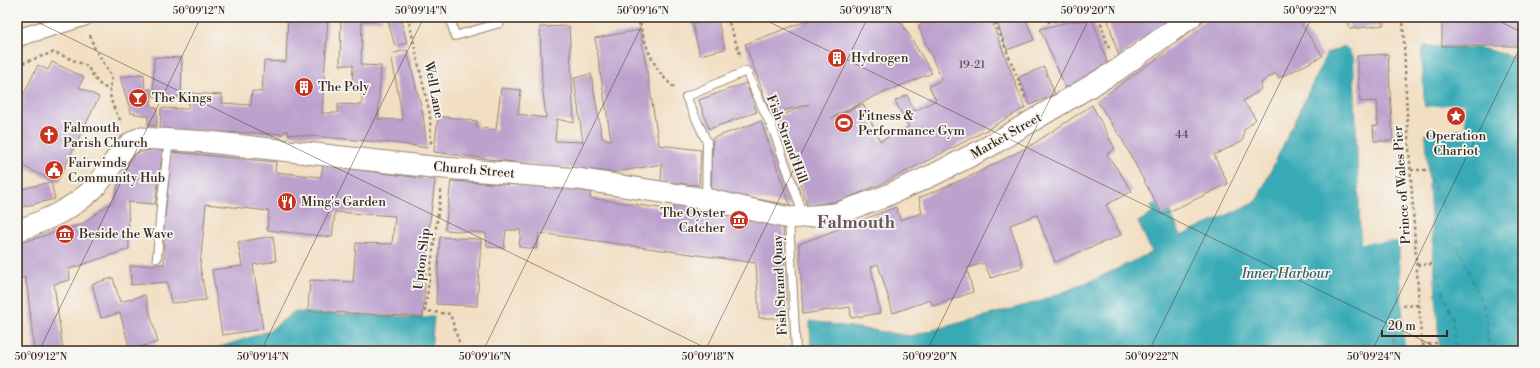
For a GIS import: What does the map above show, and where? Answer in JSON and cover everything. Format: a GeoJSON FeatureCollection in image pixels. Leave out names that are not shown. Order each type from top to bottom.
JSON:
{"type":"FeatureCollection","features":[{"type":"Feature","properties":{"kind":"street"},"geometry":{"type":"LineString","coordinates":[[17,38],[85,17]]}},
{"type":"Feature","properties":{"kind":"street","name":"Market Street"},"geometry":{"type":"LineString","coordinates":[[796,218],[836,214],[881,198],[982,151],[1116,71],[1191,17]]}},
{"type":"Feature","properties":{"kind":"street","name":"Church Street"},"geometry":{"type":"LineString","coordinates":[[17,231],[59,214],[94,188],[122,151],[133,140],[141,138],[209,142],[432,167],[578,179],[706,199],[796,218]]}},
{"type":"Feature","properties":{"kind":"lane"},"geometry":{"type":"LineString","coordinates":[[450,17],[455,36],[500,23],[501,17]]}},
{"type":"Feature","properties":{"kind":"lane"},"geometry":{"type":"LineString","coordinates":[[706,199],[707,142],[686,97],[746,71]]}},
{"type":"Feature","properties":{"kind":"lane","name":"Fish Strand Hill"},"geometry":{"type":"LineString","coordinates":[[746,71],[774,132],[796,218]]}},
{"type":"Feature","properties":{"kind":"lane"},"geometry":{"type":"LineString","coordinates":[[157,258],[161,206],[169,140]]}},
{"type":"Feature","properties":{"kind":"lane","name":"Fish Strand Quay"},"geometry":{"type":"LineString","coordinates":[[796,218],[796,351]]}},
{"type":"Feature","properties":{"kind":"path","name":"Well Lane"},"geometry":{"type":"LineString","coordinates":[[408,17],[430,115],[432,167]]}},
{"type":"Feature","properties":{"kind":"path"},"geometry":{"type":"LineString","coordinates":[[637,17],[652,63],[668,82],[686,97]]}},
{"type":"Feature","properties":{"kind":"path"},"geometry":{"type":"LineString","coordinates":[[727,17],[746,71]]}},
{"type":"Feature","properties":{"kind":"path"},"geometry":{"type":"LineString","coordinates":[[993,17],[1034,120]]}},
{"type":"Feature","properties":{"kind":"path"},"geometry":{"type":"LineString","coordinates":[[1045,17],[1047,22],[1088,17]]}},
{"type":"Feature","properties":{"kind":"path"},"geometry":{"type":"LineString","coordinates":[[1099,17],[1116,71]]}},
{"type":"Feature","properties":{"kind":"path","name":"Prince of Wales Pier"},"geometry":{"type":"LineString","coordinates":[[1403,17],[1422,351]]}},
{"type":"Feature","properties":{"kind":"path"},"geometry":{"type":"LineString","coordinates":[[94,47],[112,77],[109,90],[112,106]]}},
{"type":"Feature","properties":{"kind":"path"},"geometry":{"type":"LineString","coordinates":[[17,65],[54,52],[88,66],[98,83],[109,90]]}},
{"type":"Feature","properties":{"kind":"path"},"geometry":{"type":"LineString","coordinates":[[1411,170],[1427,170]]}},
{"type":"Feature","properties":{"kind":"path","name":"Upton Slip"},"geometry":{"type":"LineString","coordinates":[[438,210],[425,311],[450,314],[459,342]]}},
{"type":"Feature","properties":{"kind":"path"},"geometry":{"type":"LineString","coordinates":[[1417,265],[1434,264]]}},
{"type":"Feature","properties":{"kind":"path"},"geometry":{"type":"LineString","coordinates":[[1403,306],[1419,305]]}},
{"type":"Feature","properties":{"kind":"path"},"geometry":{"type":"LineString","coordinates":[[1422,345],[1438,343]]}},
{"type":"Feature","properties":{"kind":"water","name":"Inner Harbour"},"geometry":{"type":"Polygon","coordinates":[[[1345,46],[1354,57],[1361,242],[1399,241],[1405,351],[811,351],[810,321],[911,336],[1041,301],[1096,279],[1152,252],[1138,222],[1153,213],[1151,206],[1164,199],[1181,236],[1256,202],[1327,53],[1345,46]]]}},
{"type":"Feature","properties":{"kind":"water"},"geometry":{"type":"Polygon","coordinates":[[[1424,46],[1480,48],[1523,59],[1523,351],[1439,351],[1425,131],[1465,129],[1464,105],[1424,107],[1421,54],[1424,46]]]}},
{"type":"Feature","properties":{"kind":"water"},"geometry":{"type":"Polygon","coordinates":[[[294,312],[426,318],[434,316],[431,351],[208,351],[269,331],[294,312]]]}},
{"type":"Feature","properties":{"kind":"pier"},"geometry":{"type":"Polygon","coordinates":[[[1345,46],[1347,46],[1356,57],[1363,241],[1401,240],[1407,351],[1405,351],[1399,241],[1361,243],[1354,57],[1345,46]]]}},
{"type":"Feature","properties":{"kind":"pier"},"geometry":{"type":"Polygon","coordinates":[[[1422,46],[1424,46],[1421,54],[1424,107],[1464,104],[1465,129],[1425,132],[1439,351],[1437,351],[1423,131],[1425,129],[1463,127],[1462,107],[1422,108],[1419,54],[1422,46]]]}},
{"type":"Feature","properties":{"kind":"building"},"geometry":{"type":"Polygon","coordinates":[[[288,17],[328,17],[322,113],[338,113],[338,104],[362,105],[362,89],[352,89],[353,65],[340,65],[341,19],[349,19],[349,17],[382,17],[382,20],[362,21],[361,65],[381,66],[378,119],[403,120],[391,54],[407,50],[423,114],[427,148],[402,144],[288,134],[288,131],[284,131],[283,134],[160,130],[161,108],[188,109],[189,93],[222,95],[222,103],[251,105],[252,91],[262,92],[264,61],[286,62],[288,17]]]}},
{"type":"Feature","properties":{"kind":"building"},"geometry":{"type":"Polygon","coordinates":[[[387,17],[400,17],[407,43],[395,46],[387,17]]]}},
{"type":"Feature","properties":{"kind":"building"},"geometry":{"type":"Polygon","coordinates":[[[717,17],[725,49],[700,55],[692,23],[717,17]]]}},
{"type":"Feature","properties":{"kind":"building"},"geometry":{"type":"Polygon","coordinates":[[[817,17],[898,17],[932,73],[873,97],[832,118],[863,104],[880,141],[909,127],[895,101],[907,95],[915,111],[936,100],[929,86],[942,80],[918,26],[941,17],[990,17],[1025,108],[972,138],[881,184],[843,200],[807,206],[791,151],[778,117],[809,104],[771,114],[745,44],[817,17]]]}},
{"type":"Feature","properties":{"kind":"building"},"geometry":{"type":"Polygon","coordinates":[[[995,17],[1025,17],[1034,40],[1007,50],[995,17]]]}},
{"type":"Feature","properties":{"kind":"building"},"geometry":{"type":"Polygon","coordinates":[[[1107,17],[1173,17],[1119,57],[1107,17]]]}},
{"type":"Feature","properties":{"kind":"building"},"geometry":{"type":"Polygon","coordinates":[[[1208,17],[1296,17],[1323,56],[1279,78],[1276,73],[1262,82],[1260,90],[1243,101],[1256,119],[1244,130],[1243,141],[1214,155],[1228,184],[1162,215],[1123,141],[1097,101],[1159,57],[1208,17]]]}},
{"type":"Feature","properties":{"kind":"building"},"geometry":{"type":"Polygon","coordinates":[[[1348,17],[1383,17],[1384,25],[1350,29],[1348,17]]]}},
{"type":"Feature","properties":{"kind":"building"},"geometry":{"type":"Polygon","coordinates":[[[1442,17],[1523,17],[1523,46],[1442,46],[1442,17]]]}},
{"type":"Feature","properties":{"kind":"building"},"geometry":{"type":"Polygon","coordinates":[[[1093,20],[1108,65],[1067,90],[1040,29],[1068,22],[1093,20]]]}},
{"type":"Feature","properties":{"kind":"building"},"geometry":{"type":"Polygon","coordinates":[[[569,26],[574,123],[557,119],[555,141],[583,142],[574,78],[591,74],[602,138],[611,140],[595,38],[640,30],[659,145],[701,150],[699,185],[661,182],[662,164],[616,172],[552,167],[434,152],[438,116],[477,121],[476,127],[496,130],[501,88],[521,90],[518,114],[546,118],[542,83],[540,27],[569,26]]]}},
{"type":"Feature","properties":{"kind":"building"},"geometry":{"type":"Polygon","coordinates":[[[1388,54],[1393,141],[1374,141],[1373,126],[1378,126],[1377,101],[1360,102],[1357,56],[1388,54]]]}},
{"type":"Feature","properties":{"kind":"building"},"geometry":{"type":"Polygon","coordinates":[[[154,57],[182,58],[181,97],[153,96],[154,57]]]}},
{"type":"Feature","properties":{"kind":"building","name":"Falmouth Parish Church"},"geometry":{"type":"Polygon","coordinates":[[[52,62],[84,77],[79,87],[99,97],[57,183],[17,163],[17,108],[38,65],[48,70],[52,62]]]}},
{"type":"Feature","properties":{"kind":"building"},"geometry":{"type":"Polygon","coordinates":[[[1044,67],[1055,94],[1030,105],[1019,77],[1044,67]]]}},
{"type":"Feature","properties":{"kind":"building","name":"The Kings"},"geometry":{"type":"Polygon","coordinates":[[[144,74],[145,90],[151,89],[151,106],[157,108],[157,126],[148,125],[148,116],[131,113],[120,77],[144,74]]]}},
{"type":"Feature","properties":{"kind":"building"},"geometry":{"type":"Polygon","coordinates":[[[746,83],[757,112],[709,129],[699,100],[746,83]]]}},
{"type":"Feature","properties":{"kind":"building"},"geometry":{"type":"Polygon","coordinates":[[[1092,105],[1115,149],[1107,154],[1132,191],[1106,205],[1121,235],[1055,262],[1037,215],[1010,225],[1023,267],[991,278],[984,263],[967,268],[973,292],[933,306],[930,300],[893,313],[878,264],[871,267],[880,313],[851,318],[850,307],[803,314],[799,244],[896,207],[900,220],[922,213],[919,198],[973,175],[1030,146],[1092,105]]]}},
{"type":"Feature","properties":{"kind":"building"},"geometry":{"type":"Polygon","coordinates":[[[761,121],[790,205],[711,191],[713,138],[761,121]]]}},
{"type":"Feature","properties":{"kind":"building"},"geometry":{"type":"Polygon","coordinates":[[[163,147],[155,204],[128,202],[129,249],[69,269],[70,280],[54,284],[63,351],[34,351],[25,277],[17,280],[17,244],[82,224],[114,201],[118,185],[128,164],[137,153],[163,147]]]}},
{"type":"Feature","properties":{"kind":"building"},"geometry":{"type":"Polygon","coordinates":[[[171,152],[276,162],[275,172],[321,177],[323,165],[435,180],[427,246],[423,317],[308,311],[310,280],[353,282],[356,243],[392,244],[395,216],[335,212],[332,237],[267,230],[269,211],[206,204],[200,266],[206,300],[171,303],[167,282],[131,285],[130,266],[164,264],[164,228],[171,152]]]}},
{"type":"Feature","properties":{"kind":"building"},"geometry":{"type":"Polygon","coordinates":[[[20,181],[22,189],[51,182],[55,199],[17,208],[17,182],[20,181]]]}},
{"type":"Feature","properties":{"kind":"building"},"geometry":{"type":"Polygon","coordinates":[[[451,181],[591,189],[590,198],[673,210],[675,201],[783,226],[787,318],[759,318],[756,263],[539,233],[536,249],[519,247],[521,230],[506,230],[504,248],[487,247],[486,233],[445,230],[451,181]]]}},
{"type":"Feature","properties":{"kind":"building"},"geometry":{"type":"Polygon","coordinates":[[[273,236],[276,261],[253,265],[263,329],[222,335],[212,270],[242,266],[238,242],[273,236]]]}},
{"type":"Feature","properties":{"kind":"building"},"geometry":{"type":"Polygon","coordinates":[[[440,237],[481,239],[477,306],[436,304],[440,237]]]}},
{"type":"Feature","properties":{"kind":"building"},"geometry":{"type":"Polygon","coordinates":[[[113,278],[120,302],[145,295],[158,342],[130,350],[120,313],[101,318],[92,284],[113,278]]]}},
{"type":"Feature","properties":{"kind":"ferry route"},"geometry":{"type":"LineString","coordinates":[[1427,170],[1487,316],[1488,351]]}},
{"type":"Feature","properties":{"kind":"ferry route"},"geometry":{"type":"LineString","coordinates":[[1434,264],[1453,320],[1455,351]]}},
{"type":"Feature","properties":{"kind":"ferry route"},"geometry":{"type":"LineString","coordinates":[[1390,351],[1403,306]]}},
{"type":"Feature","properties":{"kind":"place","name":"Hydrogen"},"geometry":{"type":"Point","coordinates":[837,58]}},
{"type":"Feature","properties":{"kind":"place","name":"The Poly"},"geometry":{"type":"Point","coordinates":[304,87]}},
{"type":"Feature","properties":{"kind":"place","name":"The Kings"},"geometry":{"type":"Point","coordinates":[138,98]}},
{"type":"Feature","properties":{"kind":"place","name":"Operation Chariot"},"geometry":{"type":"Point","coordinates":[1456,116]}},
{"type":"Feature","properties":{"kind":"place","name":"Fitness & Performance Gym"},"geometry":{"type":"Point","coordinates":[844,123]}},
{"type":"Feature","properties":{"kind":"place","name":"Falmouth Parish Church"},"geometry":{"type":"Point","coordinates":[49,135]}},
{"type":"Feature","properties":{"kind":"place","name":"Fairwinds Community Hub"},"geometry":{"type":"Point","coordinates":[54,170]}},
{"type":"Feature","properties":{"kind":"place","name":"Ming's Garden"},"geometry":{"type":"Point","coordinates":[287,202]}},
{"type":"Feature","properties":{"kind":"place","name":"The Oyster Catcher"},"geometry":{"type":"Point","coordinates":[739,220]}},
{"type":"Feature","properties":{"kind":"place","name":"Beside the Wave"},"geometry":{"type":"Point","coordinates":[65,234]}},
{"type":"Feature","properties":{"kind":"district","name":"Falmouth"},"geometry":{"type":"Point","coordinates":[856,223]}}]}
